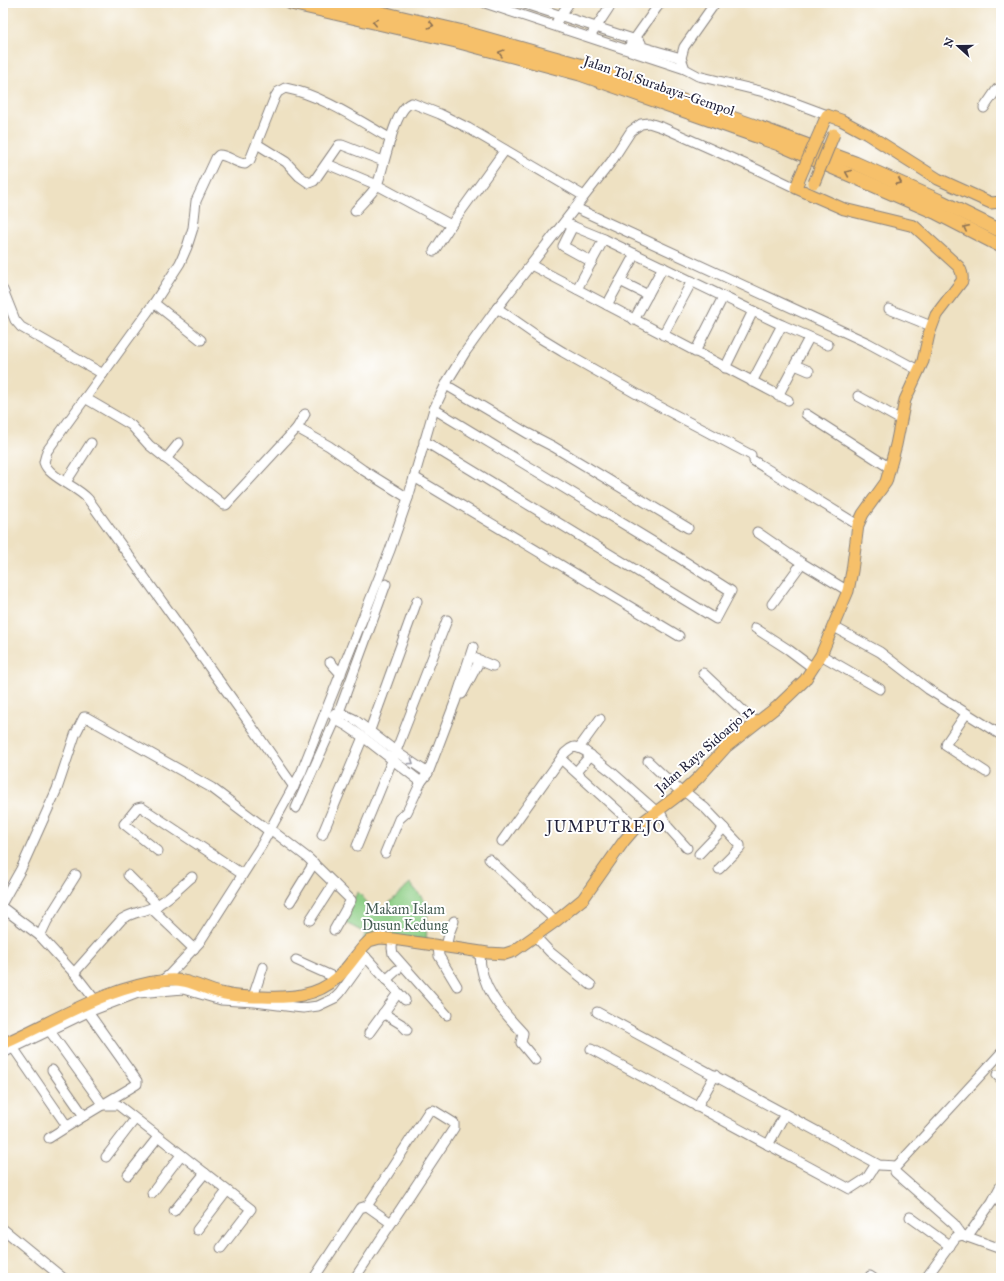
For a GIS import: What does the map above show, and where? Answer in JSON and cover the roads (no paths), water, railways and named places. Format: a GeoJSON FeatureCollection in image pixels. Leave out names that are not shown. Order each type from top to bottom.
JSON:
{"type":"FeatureCollection","features":[{"type":"Feature","properties":{"kind":"highway","name":"Jalan Tol Surabaya–Gempol"},"geometry":{"type":"LineString","coordinates":[[291,3],[456,41],[580,74],[779,144],[936,212],[1001,246]]}},
{"type":"Feature","properties":{"kind":"highway","name":"Jalan Tol Surabaya–Gempol"},"geometry":{"type":"LineString","coordinates":[[338,3],[459,31],[590,68],[855,163],[940,201],[1001,232]]}},
{"type":"Feature","properties":{"kind":"main road"},"geometry":{"type":"LineString","coordinates":[[796,188],[827,115],[841,120],[867,134],[938,179],[991,203],[1001,202]]}},
{"type":"Feature","properties":{"kind":"main road"},"geometry":{"type":"LineString","coordinates":[[810,194],[841,120]]}},
{"type":"Feature","properties":{"kind":"main road","name":"Jalan Raya Sidoarjo 12"},"geometry":{"type":"LineString","coordinates":[[10,1045],[86,1008],[95,1000],[123,990],[169,980],[185,981],[204,992],[253,997],[299,997],[326,986],[364,954],[372,940],[380,938],[392,942],[480,956],[510,953],[538,939],[556,921],[582,899],[624,841],[636,827],[686,794],[722,751],[795,691],[805,680],[838,629],[848,591],[858,525],[863,514],[883,487],[890,468],[905,400],[925,355],[931,326],[936,315],[962,281],[962,272],[959,267],[914,226],[844,209],[796,188]]}},
{"type":"Feature","properties":{"kind":"street"},"geometry":{"type":"LineString","coordinates":[[484,3],[684,69],[698,76],[768,93],[827,115]]}},
{"type":"Feature","properties":{"kind":"street"},"geometry":{"type":"LineString","coordinates":[[499,3],[527,6],[558,19],[632,42],[639,41],[646,48],[682,58]]}},
{"type":"Feature","properties":{"kind":"street"},"geometry":{"type":"LineString","coordinates":[[558,19],[569,3]]}},
{"type":"Feature","properties":{"kind":"street"},"geometry":{"type":"LineString","coordinates":[[594,30],[612,3]]}},
{"type":"Feature","properties":{"kind":"street"},"geometry":{"type":"LineString","coordinates":[[632,42],[660,3]]}},
{"type":"Feature","properties":{"kind":"street"},"geometry":{"type":"LineString","coordinates":[[684,69],[682,51],[715,3]]}},
{"type":"Feature","properties":{"kind":"street"},"geometry":{"type":"LineString","coordinates":[[294,787],[83,493],[48,470],[44,462],[47,451],[154,303],[180,263],[193,228],[196,201],[216,158],[218,155],[224,155],[242,164],[245,164],[250,160],[278,92],[285,88],[305,93],[391,139]]}},
{"type":"Feature","properties":{"kind":"street"},"geometry":{"type":"LineString","coordinates":[[984,108],[997,89],[1001,88]]}},
{"type":"Feature","properties":{"kind":"street"},"geometry":{"type":"LineString","coordinates":[[355,211],[377,185],[383,161],[402,112],[406,106],[412,103],[440,114],[584,196]]}},
{"type":"Feature","properties":{"kind":"street"},"geometry":{"type":"LineString","coordinates":[[592,262],[563,246],[569,224],[576,208],[584,196],[612,162],[631,131],[641,124],[648,123],[686,137],[796,188]]}},
{"type":"Feature","properties":{"kind":"street"},"geometry":{"type":"LineString","coordinates":[[257,144],[286,162],[299,176],[309,183],[314,181],[338,146],[341,144],[383,161]]}},
{"type":"Feature","properties":{"kind":"street"},"geometry":{"type":"LineString","coordinates":[[434,251],[451,224],[505,150]]}},
{"type":"Feature","properties":{"kind":"street"},"geometry":{"type":"LineString","coordinates":[[327,164],[377,185],[451,224]]}},
{"type":"Feature","properties":{"kind":"street"},"geometry":{"type":"LineString","coordinates":[[576,208],[868,342],[918,370]]}},
{"type":"Feature","properties":{"kind":"street"},"geometry":{"type":"LineString","coordinates":[[569,224],[604,239],[809,338],[828,345]]}},
{"type":"Feature","properties":{"kind":"street"},"geometry":{"type":"LineString","coordinates":[[159,982],[169,975],[194,950],[270,830],[294,787],[305,763],[333,714],[341,674],[390,550],[408,498],[434,409],[446,384],[466,351],[497,308],[531,265],[569,224]]}},
{"type":"Feature","properties":{"kind":"street"},"geometry":{"type":"LineString","coordinates":[[577,289],[604,239]]}},
{"type":"Feature","properties":{"kind":"street"},"geometry":{"type":"LineString","coordinates":[[607,305],[634,254]]}},
{"type":"Feature","properties":{"kind":"street"},"geometry":{"type":"LineString","coordinates":[[531,265],[788,400]]}},
{"type":"Feature","properties":{"kind":"street"},"geometry":{"type":"LineString","coordinates":[[634,320],[662,267]]}},
{"type":"Feature","properties":{"kind":"street"},"geometry":{"type":"LineString","coordinates":[[620,281],[648,295]]}},
{"type":"Feature","properties":{"kind":"street"},"geometry":{"type":"LineString","coordinates":[[664,335],[692,281]]}},
{"type":"Feature","properties":{"kind":"street"},"geometry":{"type":"LineString","coordinates":[[3,290],[15,320],[21,327],[103,374]]}},
{"type":"Feature","properties":{"kind":"street"},"geometry":{"type":"LineString","coordinates":[[695,352],[724,296]]}},
{"type":"Feature","properties":{"kind":"street"},"geometry":{"type":"LineString","coordinates":[[154,303],[201,340]]}},
{"type":"Feature","properties":{"kind":"street"},"geometry":{"type":"LineString","coordinates":[[497,308],[563,352],[752,458],[858,525]]}},
{"type":"Feature","properties":{"kind":"street"},"geometry":{"type":"LineString","coordinates":[[889,309],[931,326]]}},
{"type":"Feature","properties":{"kind":"street"},"geometry":{"type":"LineString","coordinates":[[725,368],[753,311]]}},
{"type":"Feature","properties":{"kind":"street"},"geometry":{"type":"LineString","coordinates":[[752,382],[782,325]]}},
{"type":"Feature","properties":{"kind":"street"},"geometry":{"type":"LineString","coordinates":[[778,396],[809,338]]}},
{"type":"Feature","properties":{"kind":"street"},"geometry":{"type":"LineString","coordinates":[[795,365],[809,371]]}},
{"type":"Feature","properties":{"kind":"street"},"geometry":{"type":"LineString","coordinates":[[446,384],[688,528]]}},
{"type":"Feature","properties":{"kind":"street"},"geometry":{"type":"LineString","coordinates":[[858,396],[901,420]]}},
{"type":"Feature","properties":{"kind":"street"},"geometry":{"type":"LineString","coordinates":[[86,398],[131,425],[145,441],[196,484],[224,505],[226,505],[297,428],[305,414]]}},
{"type":"Feature","properties":{"kind":"street"},"geometry":{"type":"LineString","coordinates":[[424,441],[716,619],[731,591],[673,554],[434,409]]}},
{"type":"Feature","properties":{"kind":"street"},"geometry":{"type":"LineString","coordinates":[[806,414],[890,468]]}},
{"type":"Feature","properties":{"kind":"street"},"geometry":{"type":"LineString","coordinates":[[297,428],[329,446],[363,470],[408,498]]}},
{"type":"Feature","properties":{"kind":"street"},"geometry":{"type":"LineString","coordinates":[[66,482],[91,443]]}},
{"type":"Feature","properties":{"kind":"street"},"geometry":{"type":"LineString","coordinates":[[166,459],[179,443]]}},
{"type":"Feature","properties":{"kind":"street"},"geometry":{"type":"LineString","coordinates":[[414,477],[679,636]]}},
{"type":"Feature","properties":{"kind":"street"},"geometry":{"type":"LineString","coordinates":[[758,532],[802,563],[848,591]]}},
{"type":"Feature","properties":{"kind":"street"},"geometry":{"type":"LineString","coordinates":[[772,604],[802,563]]}},
{"type":"Feature","properties":{"kind":"street"},"geometry":{"type":"LineString","coordinates":[[296,808],[386,584]]}},
{"type":"Feature","properties":{"kind":"street"},"geometry":{"type":"LineString","coordinates":[[370,730],[417,601]]}},
{"type":"Feature","properties":{"kind":"street"},"geometry":{"type":"LineString","coordinates":[[357,846],[447,620]]}},
{"type":"Feature","properties":{"kind":"street"},"geometry":{"type":"LineString","coordinates":[[755,628],[813,668]]}},
{"type":"Feature","properties":{"kind":"street"},"geometry":{"type":"LineString","coordinates":[[838,629],[880,652],[928,689],[1001,735]]}},
{"type":"Feature","properties":{"kind":"street"},"geometry":{"type":"LineString","coordinates":[[385,853],[399,820],[407,812],[421,782],[428,773],[455,702],[473,647]]}},
{"type":"Feature","properties":{"kind":"street"},"geometry":{"type":"LineString","coordinates":[[821,655],[880,689]]}},
{"type":"Feature","properties":{"kind":"street"},"geometry":{"type":"LineString","coordinates":[[470,656],[493,666]]}},
{"type":"Feature","properties":{"kind":"street"},"geometry":{"type":"LineString","coordinates":[[455,702],[462,694],[480,660]]}},
{"type":"Feature","properties":{"kind":"street"},"geometry":{"type":"LineString","coordinates":[[330,662],[341,674]]}},
{"type":"Feature","properties":{"kind":"street"},"geometry":{"type":"LineString","coordinates":[[703,673],[756,723]]}},
{"type":"Feature","properties":{"kind":"street"},"geometry":{"type":"LineString","coordinates":[[333,714],[354,719],[428,773]]}},
{"type":"Feature","properties":{"kind":"street"},"geometry":{"type":"LineString","coordinates":[[333,714],[421,782]]}},
{"type":"Feature","properties":{"kind":"street"},"geometry":{"type":"LineString","coordinates":[[966,714],[947,742],[946,746],[986,772]]}},
{"type":"Feature","properties":{"kind":"street"},"geometry":{"type":"LineString","coordinates":[[3,901],[21,869],[57,789],[75,735],[84,717],[118,734],[212,788],[314,863],[351,900],[334,930]]}},
{"type":"Feature","properties":{"kind":"street"},"geometry":{"type":"LineString","coordinates":[[579,748],[600,719]]}},
{"type":"Feature","properties":{"kind":"street"},"geometry":{"type":"LineString","coordinates":[[322,834],[363,737]]}},
{"type":"Feature","properties":{"kind":"street"},"geometry":{"type":"LineString","coordinates":[[502,841],[561,759],[570,749],[579,748],[592,755],[660,812],[668,827],[687,848]]}},
{"type":"Feature","properties":{"kind":"street"},"geometry":{"type":"LineString","coordinates":[[576,772],[592,755]]}},
{"type":"Feature","properties":{"kind":"street"},"geometry":{"type":"LineString","coordinates":[[561,759],[636,827]]}},
{"type":"Feature","properties":{"kind":"street"},"geometry":{"type":"LineString","coordinates":[[648,761],[724,828],[741,846],[719,869]]}},
{"type":"Feature","properties":{"kind":"street"},"geometry":{"type":"LineString","coordinates":[[158,851],[124,824],[137,808],[141,807],[242,874]]}},
{"type":"Feature","properties":{"kind":"street"},"geometry":{"type":"LineString","coordinates":[[699,854],[724,828]]}},
{"type":"Feature","properties":{"kind":"street"},"geometry":{"type":"LineString","coordinates":[[489,859],[556,921]]}},
{"type":"Feature","properties":{"kind":"street"},"geometry":{"type":"LineString","coordinates":[[290,902],[314,863]]}},
{"type":"Feature","properties":{"kind":"street"},"geometry":{"type":"LineString","coordinates":[[40,936],[46,921],[76,875]]}},
{"type":"Feature","properties":{"kind":"street"},"geometry":{"type":"LineString","coordinates":[[128,875],[194,950]]}},
{"type":"Feature","properties":{"kind":"street"},"geometry":{"type":"LineString","coordinates":[[74,973],[128,914],[155,906],[192,877]]}},
{"type":"Feature","properties":{"kind":"street"},"geometry":{"type":"LineString","coordinates":[[310,920],[334,883]]}},
{"type":"Feature","properties":{"kind":"street"},"geometry":{"type":"LineString","coordinates":[[3,908],[40,936],[74,973],[95,1000]]}},
{"type":"Feature","properties":{"kind":"street"},"geometry":{"type":"LineString","coordinates":[[454,921],[449,934],[440,949],[457,986]]}},
{"type":"Feature","properties":{"kind":"street"},"geometry":{"type":"LineString","coordinates":[[538,939],[550,952],[591,985]]}},
{"type":"Feature","properties":{"kind":"street"},"geometry":{"type":"LineString","coordinates":[[392,942],[393,954],[447,1015]]}},
{"type":"Feature","properties":{"kind":"street"},"geometry":{"type":"LineString","coordinates":[[3,1053],[10,1045],[49,1030],[86,1008],[148,992],[183,989],[204,992],[221,1000],[255,1002],[303,1008],[318,1006],[335,998],[340,993],[364,954],[405,1000]]}},
{"type":"Feature","properties":{"kind":"street"},"geometry":{"type":"LineString","coordinates":[[480,956],[482,974],[488,988],[498,1005],[523,1033],[521,1043],[535,1060]]}},
{"type":"Feature","properties":{"kind":"street"},"geometry":{"type":"LineString","coordinates":[[296,960],[336,978]]}},
{"type":"Feature","properties":{"kind":"street"},"geometry":{"type":"LineString","coordinates":[[253,997],[263,967]]}},
{"type":"Feature","properties":{"kind":"street"},"geometry":{"type":"LineString","coordinates":[[386,980],[397,970]]}},
{"type":"Feature","properties":{"kind":"street"},"geometry":{"type":"LineString","coordinates":[[370,1033],[398,993]]}},
{"type":"Feature","properties":{"kind":"street"},"geometry":{"type":"LineString","coordinates":[[49,1138],[103,1104],[137,1085],[86,1008]]}},
{"type":"Feature","properties":{"kind":"street"},"geometry":{"type":"LineString","coordinates":[[597,1012],[876,1164],[882,1166],[896,1166]]}},
{"type":"Feature","properties":{"kind":"street"},"geometry":{"type":"LineString","coordinates":[[383,1013],[401,1024],[407,1030]]}},
{"type":"Feature","properties":{"kind":"street"},"geometry":{"type":"LineString","coordinates":[[49,1030],[103,1104],[118,1106],[251,1209],[221,1248]]}},
{"type":"Feature","properties":{"kind":"street"},"geometry":{"type":"LineString","coordinates":[[10,1045],[67,1126]]}},
{"type":"Feature","properties":{"kind":"street"},"geometry":{"type":"LineString","coordinates":[[591,1049],[850,1189],[867,1178],[876,1164]]}},
{"type":"Feature","properties":{"kind":"street"},"geometry":{"type":"LineString","coordinates":[[965,1236],[954,1224],[894,1170],[896,1166],[1001,1053]]}},
{"type":"Feature","properties":{"kind":"street"},"geometry":{"type":"LineString","coordinates":[[52,1070],[84,1116]]}},
{"type":"Feature","properties":{"kind":"street"},"geometry":{"type":"LineString","coordinates":[[697,1107],[714,1075]]}},
{"type":"Feature","properties":{"kind":"street"},"geometry":{"type":"LineString","coordinates":[[314,1278],[360,1208],[367,1206],[429,1111],[433,1110],[454,1124],[454,1128],[355,1278]]}},
{"type":"Feature","properties":{"kind":"street"},"geometry":{"type":"LineString","coordinates":[[768,1145],[786,1114]]}},
{"type":"Feature","properties":{"kind":"street"},"geometry":{"type":"LineString","coordinates":[[106,1157],[134,1119]]}},
{"type":"Feature","properties":{"kind":"street"},"geometry":{"type":"LineString","coordinates":[[128,1175],[158,1137]]}},
{"type":"Feature","properties":{"kind":"street"},"geometry":{"type":"LineString","coordinates":[[152,1193],[181,1155]]}},
{"type":"Feature","properties":{"kind":"street"},"geometry":{"type":"LineString","coordinates":[[174,1211],[205,1173]]}},
{"type":"Feature","properties":{"kind":"street"},"geometry":{"type":"LineString","coordinates":[[965,1236],[992,1202],[1001,1185]]}},
{"type":"Feature","properties":{"kind":"street"},"geometry":{"type":"LineString","coordinates":[[197,1230],[227,1191]]}},
{"type":"Feature","properties":{"kind":"street"},"geometry":{"type":"LineString","coordinates":[[367,1206],[391,1223]]}},
{"type":"Feature","properties":{"kind":"street"},"geometry":{"type":"LineString","coordinates":[[910,1217],[950,1246]]}},
{"type":"Feature","properties":{"kind":"street"},"geometry":{"type":"LineString","coordinates":[[3,1229],[64,1278]]}},
{"type":"Feature","properties":{"kind":"street"},"geometry":{"type":"LineString","coordinates":[[926,1278],[957,1236],[965,1236],[1001,1249]]}},
{"type":"Feature","properties":{"kind":"district","name":"JUMPUTREJO"},"geometry":{"type":"Point","coordinates":[606,826]}},
{"type":"Feature","properties":{"kind":"park label","name":"Makam Islam Dusun Kedung"},"geometry":{"type":"Point","coordinates":[405,918]}}]}
